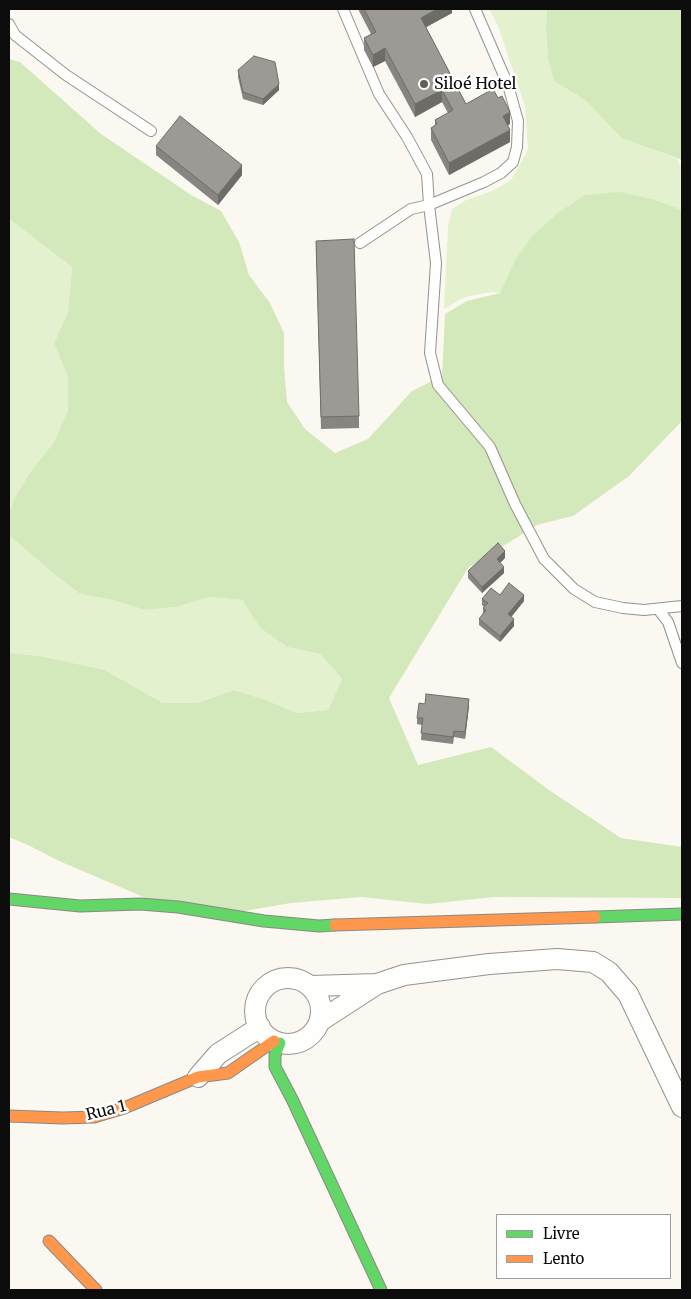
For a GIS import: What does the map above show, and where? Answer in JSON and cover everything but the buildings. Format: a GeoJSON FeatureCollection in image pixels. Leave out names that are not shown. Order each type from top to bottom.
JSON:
{"type":"FeatureCollection","features":[{"type":"Feature","properties":{"kind":"street"},"geometry":{"type":"LineString","coordinates":[[9,899],[80,906],[140,904],[178,908],[264,922],[319,926],[682,914]]}},
{"type":"Feature","properties":{"kind":"street"},"geometry":{"type":"LineString","coordinates":[[320,1021],[377,984],[404,975],[489,964],[557,959],[593,962],[609,972],[628,994],[682,1107]]}},
{"type":"Feature","properties":{"kind":"street"},"geometry":{"type":"LineString","coordinates":[[271,1037],[291,1044],[302,1042],[311,1036],[320,1021],[321,1005],[318,994],[311,986],[301,980],[290,977],[279,978],[269,983],[261,991],[256,1001],[255,1012],[257,1022],[271,1037],[276,1055],[275,1067],[381,1290]]}},
{"type":"Feature","properties":{"kind":"street"},"geometry":{"type":"LineString","coordinates":[[311,986],[377,984]]}},
{"type":"Feature","properties":{"kind":"street","name":"Rua 1"},"geometry":{"type":"LineString","coordinates":[[9,1116],[94,1117],[124,1108],[198,1077],[218,1054],[271,1037]]}},
{"type":"Feature","properties":{"kind":"street"},"geometry":{"type":"LineString","coordinates":[[48,1241],[96,1290]]}},
{"type":"Feature","properties":{"kind":"lane"},"geometry":{"type":"LineString","coordinates":[[343,9],[379,94],[407,137],[427,174],[436,263],[430,353],[438,385],[490,447],[515,504],[544,558],[574,589],[595,602],[644,610],[682,606]]}},
{"type":"Feature","properties":{"kind":"lane"},"geometry":{"type":"LineString","coordinates":[[360,243],[411,209],[429,205],[501,173],[513,162],[517,147],[518,121],[508,85],[475,9]]}},
{"type":"Feature","properties":{"kind":"lane"},"geometry":{"type":"LineString","coordinates":[[9,24],[15,35],[66,75],[151,131]]}},
{"type":"Feature","properties":{"kind":"lane"},"geometry":{"type":"LineString","coordinates":[[658,609],[668,622],[682,663]]}},
{"type":"Feature","properties":{"kind":"green space"},"geometry":{"type":"Polygon","coordinates":[[[489,9],[547,9],[548,60],[554,81],[585,100],[622,137],[677,159],[682,169],[682,210],[656,200],[514,262],[500,293],[492,292],[465,297],[444,309],[448,227],[452,209],[466,200],[492,191],[511,180],[528,150],[525,106],[498,26],[489,9]]]}},
{"type":"Feature","properties":{"kind":"green space"},"geometry":{"type":"Polygon","coordinates":[[[547,9],[682,9],[682,160],[622,138],[585,100],[554,81],[548,60],[547,9]]]}},
{"type":"Feature","properties":{"kind":"green space"},"geometry":{"type":"Polygon","coordinates":[[[9,59],[20,62],[101,134],[191,195],[221,211],[239,242],[249,275],[270,303],[284,333],[287,402],[305,429],[335,453],[368,439],[412,391],[442,376],[445,314],[467,301],[500,293],[514,262],[533,235],[558,213],[585,195],[620,192],[656,200],[682,210],[682,421],[629,476],[573,516],[537,525],[468,568],[389,698],[418,765],[491,747],[549,790],[621,838],[682,847],[682,898],[494,897],[428,904],[361,897],[291,903],[221,915],[153,901],[59,861],[9,837],[9,653],[40,656],[105,670],[163,703],[197,703],[234,690],[266,700],[297,713],[328,710],[342,679],[320,654],[287,647],[260,628],[242,600],[209,597],[176,607],[145,610],[113,600],[80,594],[9,535],[9,513],[15,498],[31,471],[54,442],[68,410],[68,377],[54,343],[68,312],[72,267],[9,219],[9,59]]]}},
{"type":"Feature","properties":{"kind":"green space"},"geometry":{"type":"Polygon","coordinates":[[[9,219],[72,267],[68,312],[54,343],[68,377],[68,410],[54,442],[31,471],[9,513],[9,219]]]}},
{"type":"Feature","properties":{"kind":"green space"},"geometry":{"type":"Polygon","coordinates":[[[9,535],[80,594],[113,600],[145,610],[176,607],[209,597],[242,600],[260,628],[287,647],[320,654],[342,679],[328,710],[297,713],[266,700],[234,690],[197,703],[163,703],[105,670],[40,656],[9,653],[9,535]]]}},
{"type":"Feature","properties":{"kind":"traffic: fast"},"geometry":{"type":"LineString","coordinates":[[9,899],[80,906],[140,904],[178,907],[264,921],[319,926],[335,925]]}},
{"type":"Feature","properties":{"kind":"traffic: fast"},"geometry":{"type":"LineString","coordinates":[[595,917],[682,914]]}},
{"type":"Feature","properties":{"kind":"traffic: fast"},"geometry":{"type":"LineString","coordinates":[[280,1043],[275,1055],[275,1067],[292,1099],[381,1290]]}},
{"type":"Feature","properties":{"kind":"traffic: slow"},"geometry":{"type":"LineString","coordinates":[[335,925],[595,917]]}},
{"type":"Feature","properties":{"kind":"traffic: slow"},"geometry":{"type":"LineString","coordinates":[[9,1116],[94,1117],[124,1108],[198,1077],[228,1073],[274,1041]]}},
{"type":"Feature","properties":{"kind":"traffic: slow"},"geometry":{"type":"LineString","coordinates":[[49,1241],[96,1290]]}},
{"type":"Feature","properties":{"kind":"place","name":"Siloé Hotel"},"geometry":{"type":"Point","coordinates":[424,84]}}]}
